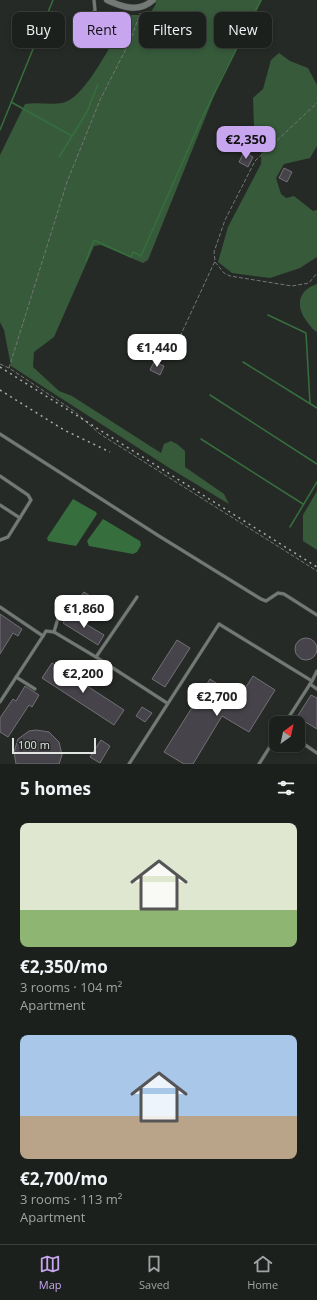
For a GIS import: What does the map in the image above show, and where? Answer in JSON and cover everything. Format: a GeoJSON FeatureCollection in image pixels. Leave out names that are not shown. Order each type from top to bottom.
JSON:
{"type":"FeatureCollection","features":[{"type":"Feature","properties":{"kind":"street"},"geometry":{"type":"LineString","coordinates":[[106,0],[120,6],[140,8],[153,0]]}},
{"type":"Feature","properties":{"kind":"lane"},"geometry":{"type":"LineString","coordinates":[[94,0],[94,12]]}},
{"type":"Feature","properties":{"kind":"lane"},"geometry":{"type":"LineString","coordinates":[[0,434],[159,536],[261,599],[266,601],[278,593],[284,594],[317,614]]}},
{"type":"Feature","properties":{"kind":"lane"},"geometry":{"type":"LineString","coordinates":[[0,476],[31,498],[30,504],[8,537],[0,540]]}},
{"type":"Feature","properties":{"kind":"lane"},"geometry":{"type":"LineString","coordinates":[[0,505],[20,518]]}},
{"type":"Feature","properties":{"kind":"lane"},"geometry":{"type":"LineString","coordinates":[[96,656],[137,597]]}},
{"type":"Feature","properties":{"kind":"lane"},"geometry":{"type":"LineString","coordinates":[[0,607],[43,636]]}},
{"type":"Feature","properties":{"kind":"lane"},"geometry":{"type":"LineString","coordinates":[[54,632],[59,615]]}},
{"type":"Feature","properties":{"kind":"lane"},"geometry":{"type":"LineString","coordinates":[[129,764],[219,624],[311,683],[317,689]]}},
{"type":"Feature","properties":{"kind":"lane"},"geometry":{"type":"LineString","coordinates":[[0,702],[46,632],[54,632],[96,656],[168,703]]}},
{"type":"Feature","properties":{"kind":"lane"},"geometry":{"type":"LineString","coordinates":[[290,716],[317,671]]}},
{"type":"Feature","properties":{"kind":"lane"},"geometry":{"type":"LineString","coordinates":[[16,677],[35,689]]}},
{"type":"Feature","properties":{"kind":"lane"},"geometry":{"type":"LineString","coordinates":[[305,745],[317,753]]}},
{"type":"Feature","properties":{"kind":"lane"},"geometry":{"type":"LineString","coordinates":[[259,764],[269,748]]}},
{"type":"Feature","properties":{"kind":"path"},"geometry":{"type":"LineString","coordinates":[[9,368],[67,182],[100,100],[131,39],[139,19],[140,8]]}},
{"type":"Feature","properties":{"kind":"path"},"geometry":{"type":"LineString","coordinates":[[317,102],[255,161],[225,220],[214,252],[215,261],[224,273],[230,276],[286,285],[309,283],[317,273]]}},
{"type":"Feature","properties":{"kind":"path"},"geometry":{"type":"LineString","coordinates":[[170,358],[215,261]]}},
{"type":"Feature","properties":{"kind":"path"},"geometry":{"type":"LineString","coordinates":[[0,364],[9,368],[74,411],[100,434],[317,571]]}},
{"type":"Feature","properties":{"kind":"shaded area"},"geometry":{"type":"Polygon","coordinates":[[[154,0],[262,0],[256,12],[214,12],[214,48],[237,48],[222,76],[148,260],[143,263],[101,245],[94,246],[54,337],[34,352],[33,367],[59,391],[72,396],[161,453],[164,444],[171,441],[177,444],[185,451],[185,467],[224,494],[229,504],[171,469],[11,366],[4,330],[0,322],[0,155],[25,104],[53,104],[70,100],[93,75],[109,48],[131,48],[131,15],[139,15],[139,48],[206,48],[206,12],[151,12],[156,4],[154,0]]]}},
{"type":"Feature","properties":{"kind":"shaded area"},"geometry":{"type":"Polygon","coordinates":[[[279,53],[290,61],[308,68],[317,85],[317,146],[310,158],[284,164],[276,178],[281,194],[286,198],[294,196],[313,211],[317,210],[317,257],[300,268],[270,278],[232,273],[218,262],[228,227],[261,164],[262,137],[254,127],[253,98],[263,89],[271,60],[279,53]]]}},
{"type":"Feature","properties":{"kind":"shaded area"},"geometry":{"type":"Polygon","coordinates":[[[317,284],[317,332],[312,328],[301,312],[300,300],[305,291],[317,284]]]}},
{"type":"Feature","properties":{"kind":"shaded area"},"geometry":{"type":"Polygon","coordinates":[[[317,491],[317,550],[303,541],[303,515],[317,491]]]}},
{"type":"Feature","properties":{"kind":"shaded area"},"geometry":{"type":"Polygon","coordinates":[[[73,499],[97,514],[76,546],[48,541],[47,538],[73,499]]]}},
{"type":"Feature","properties":{"kind":"shaded area"},"geometry":{"type":"Polygon","coordinates":[[[103,519],[140,541],[141,545],[137,552],[133,554],[89,546],[87,541],[103,519]]]}},
{"type":"Feature","properties":{"kind":"building"},"geometry":{"type":"Polygon","coordinates":[[[244,152],[253,157],[248,167],[239,162],[244,152]]]}},
{"type":"Feature","properties":{"kind":"building"},"geometry":{"type":"Polygon","coordinates":[[[284,168],[292,172],[287,182],[279,178],[284,168]]]}},
{"type":"Feature","properties":{"kind":"building"},"geometry":{"type":"Polygon","coordinates":[[[154,362],[164,366],[160,375],[150,370],[154,362]]]}},
{"type":"Feature","properties":{"kind":"building"},"geometry":{"type":"Polygon","coordinates":[[[84,592],[106,606],[101,614],[79,599],[84,592]]]}},
{"type":"Feature","properties":{"kind":"building"},"geometry":{"type":"Polygon","coordinates":[[[0,614],[22,629],[18,636],[13,633],[0,654],[0,614]]]}},
{"type":"Feature","properties":{"kind":"building"},"geometry":{"type":"Polygon","coordinates":[[[69,614],[104,635],[98,645],[63,623],[69,614]]]}},
{"type":"Feature","properties":{"kind":"building"},"geometry":{"type":"Polygon","coordinates":[[[306,638],[314,641],[317,649],[314,657],[306,660],[298,657],[295,649],[298,641],[306,638]]]}},
{"type":"Feature","properties":{"kind":"building"},"geometry":{"type":"Polygon","coordinates":[[[177,640],[190,648],[165,687],[152,679],[177,640]]]}},
{"type":"Feature","properties":{"kind":"building"},"geometry":{"type":"Polygon","coordinates":[[[52,663],[124,710],[114,725],[42,678],[52,663]]]}},
{"type":"Feature","properties":{"kind":"building"},"geometry":{"type":"Polygon","coordinates":[[[253,676],[275,690],[249,732],[222,716],[193,764],[184,764],[164,752],[210,679],[239,698],[253,676]]]}},
{"type":"Feature","properties":{"kind":"building"},"geometry":{"type":"Polygon","coordinates":[[[25,686],[39,695],[32,707],[29,705],[8,737],[0,732],[0,718],[13,699],[16,701],[25,686]]]}},
{"type":"Feature","properties":{"kind":"building"},"geometry":{"type":"Polygon","coordinates":[[[311,695],[317,698],[317,729],[305,722],[305,716],[298,716],[311,695]]]}},
{"type":"Feature","properties":{"kind":"building"},"geometry":{"type":"Polygon","coordinates":[[[142,707],[152,713],[145,722],[136,716],[142,707]]]}},
{"type":"Feature","properties":{"kind":"building"},"geometry":{"type":"Polygon","coordinates":[[[36,730],[49,732],[59,742],[62,755],[59,764],[16,764],[14,752],[18,739],[29,731],[36,730]]]}},
{"type":"Feature","properties":{"kind":"building"},"geometry":{"type":"Polygon","coordinates":[[[101,740],[110,746],[100,763],[90,757],[101,740]]]}},
{"type":"Feature","properties":{"kind":"waterway"},"geometry":{"type":"LineString","coordinates":[[0,130],[53,0]]}},
{"type":"Feature","properties":{"kind":"waterway"},"geometry":{"type":"LineString","coordinates":[[86,261],[94,240],[131,257],[133,252],[141,256],[203,116],[261,0]]}},
{"type":"Feature","properties":{"kind":"waterway"},"geometry":{"type":"LineString","coordinates":[[59,157],[87,112],[98,84]]}},
{"type":"Feature","properties":{"kind":"waterway"},"geometry":{"type":"LineString","coordinates":[[11,102],[72,136]]}},
{"type":"Feature","properties":{"kind":"waterway"},"geometry":{"type":"LineString","coordinates":[[268,315],[306,333],[310,403]]}},
{"type":"Feature","properties":{"kind":"waterway"},"geometry":{"type":"LineString","coordinates":[[243,362],[317,408]]}},
{"type":"Feature","properties":{"kind":"waterway"},"geometry":{"type":"LineString","coordinates":[[210,395],[317,464]]}},
{"type":"Feature","properties":{"kind":"waterway"},"geometry":{"type":"LineString","coordinates":[[201,439],[303,504]]}},
{"type":"Feature","properties":{"kind":"waterway"},"geometry":{"type":"LineString","coordinates":[[290,527],[317,482]]}},
{"type":"Feature","properties":{"kind":"railway"},"geometry":{"type":"LineString","coordinates":[[0,367],[317,567]]}},
{"type":"Feature","properties":{"kind":"railway"},"geometry":{"type":"LineString","coordinates":[[0,390],[64,430],[110,452]]}}]}
